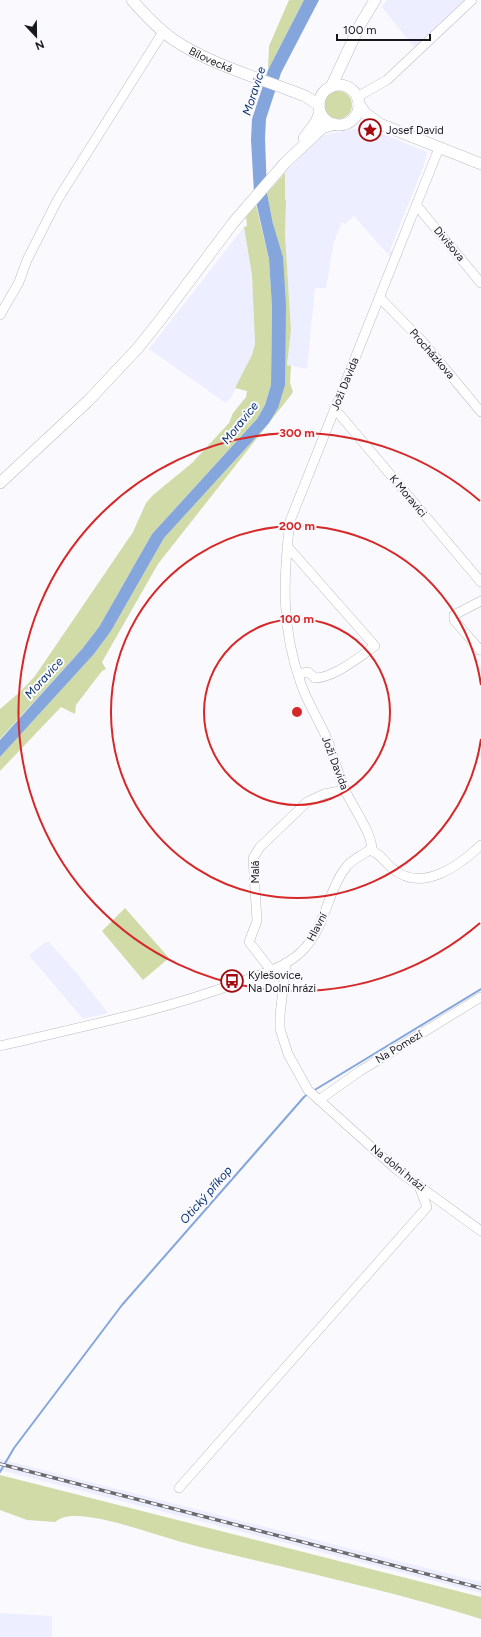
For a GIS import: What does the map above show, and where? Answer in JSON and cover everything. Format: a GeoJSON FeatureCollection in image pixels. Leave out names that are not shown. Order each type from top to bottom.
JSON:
{"type":"FeatureCollection","features":[{"type":"Feature","properties":{"kind":"main road","name":"Bílovecká"},"geometry":{"type":"LineString","coordinates":[[132,0],[163,32],[193,51],[305,96],[320,104]]}},
{"type":"Feature","properties":{"kind":"main road"},"geometry":{"type":"LineString","coordinates":[[0,483],[88,401],[137,349],[162,319],[244,210],[285,163],[316,122],[320,104],[331,87],[349,52],[355,35],[375,0]]}},
{"type":"Feature","properties":{"kind":"main road"},"geometry":{"type":"LineString","coordinates":[[349,52],[346,76],[365,113],[380,124],[481,164]]}},
{"type":"Feature","properties":{"kind":"main road"},"geometry":{"type":"LineString","coordinates":[[331,87],[340,85],[355,96]]}},
{"type":"Feature","properties":{"kind":"main road"},"geometry":{"type":"LineString","coordinates":[[349,122],[356,116],[355,96]]}},
{"type":"Feature","properties":{"kind":"main road"},"geometry":{"type":"LineString","coordinates":[[320,104],[326,120],[335,124]]}},
{"type":"Feature","properties":{"kind":"main road"},"geometry":{"type":"LineString","coordinates":[[285,163],[322,128],[349,122],[380,124]]}},
{"type":"Feature","properties":{"kind":"street"},"geometry":{"type":"LineString","coordinates":[[355,96],[387,80],[472,0]]}},
{"type":"Feature","properties":{"kind":"street"},"geometry":{"type":"LineString","coordinates":[[0,314],[19,282],[21,273],[58,199],[163,32]]}},
{"type":"Feature","properties":{"kind":"street","name":"Joži Davida"},"geometry":{"type":"LineString","coordinates":[[372,851],[370,840],[345,790],[328,741],[298,674],[289,646],[285,616],[287,546],[290,521],[439,148]]}},
{"type":"Feature","properties":{"kind":"street","name":"Divišova"},"geometry":{"type":"LineString","coordinates":[[417,206],[481,283]]}},
{"type":"Feature","properties":{"kind":"street","name":"Procházkova"},"geometry":{"type":"LineString","coordinates":[[380,298],[423,342],[481,412]]}},
{"type":"Feature","properties":{"kind":"street","name":"K Moravici"},"geometry":{"type":"LineString","coordinates":[[335,409],[481,582]]}},
{"type":"Feature","properties":{"kind":"street"},"geometry":{"type":"LineString","coordinates":[[287,546],[374,646],[340,670],[323,677],[315,678],[308,672],[298,674]]}},
{"type":"Feature","properties":{"kind":"street"},"geometry":{"type":"LineString","coordinates":[[480,650],[454,620],[454,615],[481,602]]}},
{"type":"Feature","properties":{"kind":"street","name":"Malá"},"geometry":{"type":"LineString","coordinates":[[271,970],[249,942],[257,922],[254,858],[260,847],[302,806],[319,796],[345,790]]}},
{"type":"Feature","properties":{"kind":"street"},"geometry":{"type":"LineString","coordinates":[[372,851],[377,853],[399,873],[412,878],[422,878],[440,874],[452,869],[481,845]]}},
{"type":"Feature","properties":{"kind":"street","name":"Hlavní"},"geometry":{"type":"LineString","coordinates":[[0,1046],[134,1014],[217,991],[286,963],[302,951],[313,937],[337,883],[347,866],[360,855],[372,851]]}},
{"type":"Feature","properties":{"kind":"street","name":"Na dolni hrázi"},"geometry":{"type":"LineString","coordinates":[[286,963],[280,1015],[280,1029],[288,1054],[313,1096],[397,1170],[481,1231]]}},
{"type":"Feature","properties":{"kind":"street","name":"Na Pomezí"},"geometry":{"type":"LineString","coordinates":[[313,1096],[360,1071],[481,997]]}},
{"type":"Feature","properties":{"kind":"street"},"geometry":{"type":"LineString","coordinates":[[179,1488],[427,1207],[419,1186]]}},
{"type":"Feature","properties":{"kind":"shaded area"},"geometry":{"type":"Polygon","coordinates":[[[387,0],[470,0],[417,51],[382,7],[387,0]]]}},
{"type":"Feature","properties":{"kind":"shaded area"},"geometry":{"type":"Polygon","coordinates":[[[369,128],[427,152],[424,165],[390,250],[394,252],[392,259],[354,216],[345,224],[342,222],[334,242],[326,288],[315,288],[307,369],[287,365],[291,330],[285,235],[285,173],[319,136],[353,129],[369,128]]]}},
{"type":"Feature","properties":{"kind":"shaded area"},"geometry":{"type":"Polygon","coordinates":[[[244,227],[252,275],[255,344],[252,355],[232,396],[226,403],[149,349],[244,227]]]}},
{"type":"Feature","properties":{"kind":"shaded area"},"geometry":{"type":"Polygon","coordinates":[[[46,942],[49,942],[79,976],[108,1013],[83,1019],[29,955],[46,942]]]}},
{"type":"Feature","properties":{"kind":"shaded area"},"geometry":{"type":"Polygon","coordinates":[[[0,1459],[481,1582],[481,1593],[0,1470],[0,1459]]]}},
{"type":"Feature","properties":{"kind":"shaded area"},"geometry":{"type":"Polygon","coordinates":[[[0,1613],[52,1616],[52,1637],[0,1637],[0,1613]]]}},
{"type":"Feature","properties":{"kind":"green space"},"geometry":{"type":"Polygon","coordinates":[[[289,0],[304,0],[268,70],[269,46],[289,0]]]}},
{"type":"Feature","properties":{"kind":"green space"},"geometry":{"type":"Polygon","coordinates":[[[338,91],[348,95],[352,105],[348,115],[338,119],[328,115],[324,105],[328,95],[338,91]]]}},
{"type":"Feature","properties":{"kind":"green space"},"geometry":{"type":"Polygon","coordinates":[[[285,173],[285,235],[291,330],[287,365],[291,366],[290,383],[293,392],[269,423],[278,408],[273,224],[267,193],[285,173]]]}},
{"type":"Feature","properties":{"kind":"green space"},"geometry":{"type":"Polygon","coordinates":[[[256,205],[269,259],[272,308],[271,385],[265,405],[257,419],[152,534],[99,627],[82,649],[0,739],[0,709],[21,691],[35,676],[133,532],[146,503],[153,495],[192,463],[229,423],[233,413],[246,397],[247,391],[235,388],[252,355],[255,344],[252,275],[244,227],[247,226],[246,217],[256,205]]]}},
{"type":"Feature","properties":{"kind":"green space"},"geometry":{"type":"Polygon","coordinates":[[[269,423],[158,564],[102,662],[106,669],[102,671],[76,705],[75,714],[61,707],[0,771],[0,757],[94,654],[111,631],[164,538],[269,423]]]}},
{"type":"Feature","properties":{"kind":"green space"},"geometry":{"type":"Polygon","coordinates":[[[125,908],[169,958],[143,980],[102,931],[125,908]]]}},
{"type":"Feature","properties":{"kind":"green space"},"geometry":{"type":"Polygon","coordinates":[[[0,1475],[481,1597],[481,1619],[376,1590],[188,1544],[101,1519],[71,1516],[55,1522],[27,1520],[0,1510],[0,1475]]]}},
{"type":"Feature","properties":{"kind":"water"},"geometry":{"type":"Polygon","coordinates":[[[304,0],[319,0],[281,73],[266,119],[265,138],[267,193],[273,224],[283,257],[286,306],[285,385],[278,408],[269,423],[164,538],[111,631],[94,654],[0,757],[0,740],[82,649],[99,627],[152,534],[257,419],[265,405],[271,385],[272,308],[269,259],[254,193],[251,140],[252,119],[268,70],[304,0]]]}},
{"type":"Feature","properties":{"kind":"waterway","name":"Otický příkop"},"geometry":{"type":"LineString","coordinates":[[313,1091],[481,989]]}},
{"type":"Feature","properties":{"kind":"waterway","name":"Otický příkop"},"geometry":{"type":"LineString","coordinates":[[0,1472],[14,1448],[122,1305],[309,1093]]}},
{"type":"Feature","properties":{"kind":"railway"},"geometry":{"type":"LineString","coordinates":[[0,1464],[481,1588]]}},
{"type":"Feature","properties":{"kind":"place","name":"Josef David"},"geometry":{"type":"Point","coordinates":[370,130]}},
{"type":"Feature","properties":{"kind":"place","name":"Kylešovice, Na Dolní hrázi"},"geometry":{"type":"Point","coordinates":[232,981]}},
{"type":"Feature","properties":{"kind":"water label","name":"Moravice"},"geometry":{"type":"Point","coordinates":[254,91]}},
{"type":"Feature","properties":{"kind":"water label","name":"Moravice"},"geometry":{"type":"Point","coordinates":[240,423]}},
{"type":"Feature","properties":{"kind":"water label","name":"Moravice"},"geometry":{"type":"Point","coordinates":[44,678]}}]}
